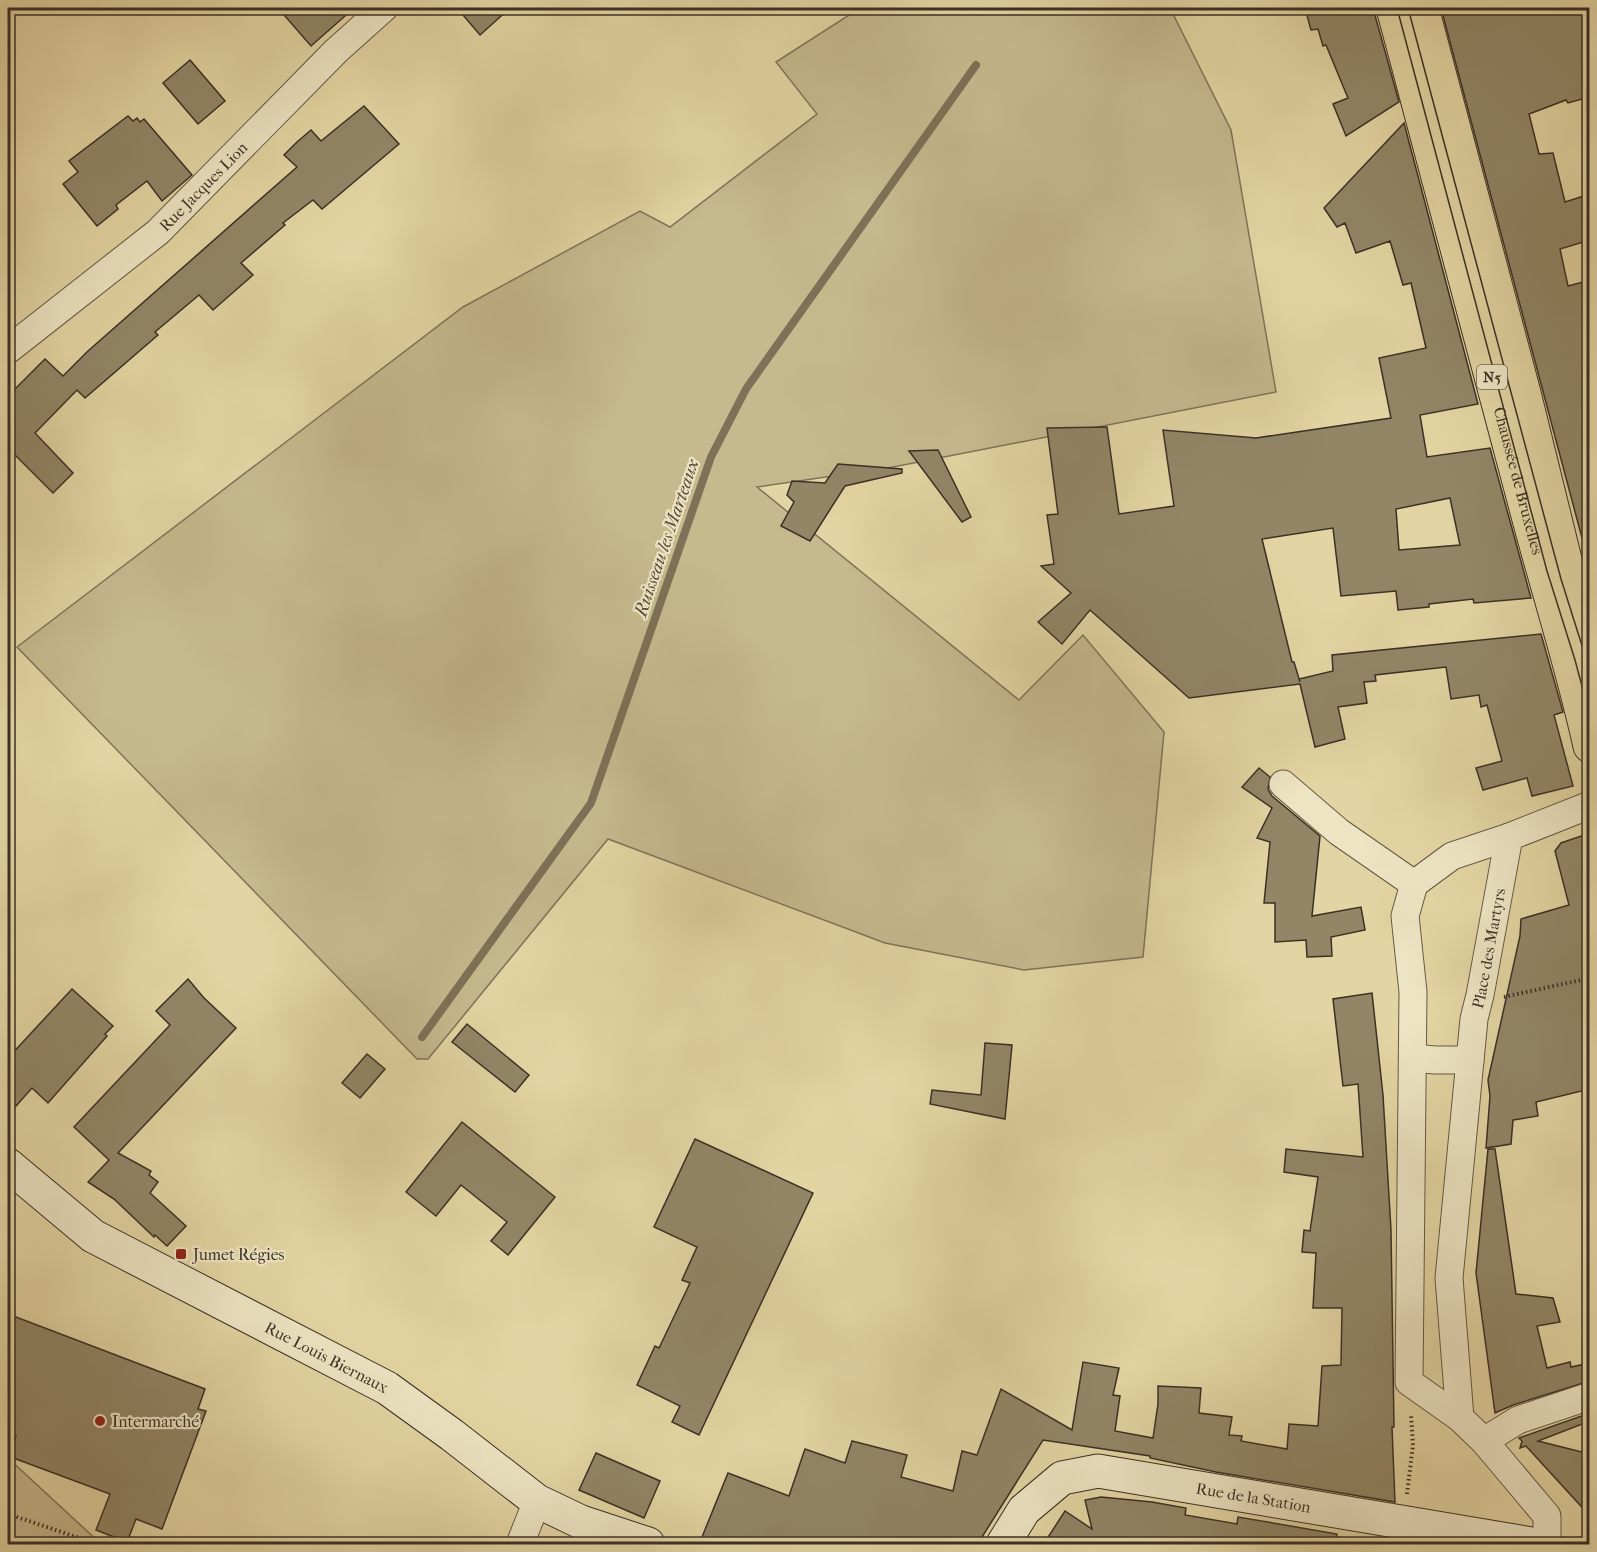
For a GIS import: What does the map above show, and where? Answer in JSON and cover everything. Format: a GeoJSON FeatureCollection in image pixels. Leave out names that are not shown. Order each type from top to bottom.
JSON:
{"type":"FeatureCollection","features":[{"type":"Feature","properties":{"kind":"main road","name":"Chaussée de Bruxelles"},"geometry":{"type":"LineString","coordinates":[[1393,8],[1533,534],[1575,679],[1590,746]]}},
{"type":"Feature","properties":{"kind":"main road","name":"Chaussée de Bruxelles"},"geometry":{"type":"LineString","coordinates":[[1422,8],[1521,382],[1590,659]]}},
{"type":"Feature","properties":{"kind":"street","name":"Rue Jacques Lion"},"geometry":{"type":"LineString","coordinates":[[8,350],[158,232],[336,51],[384,8]]}},
{"type":"Feature","properties":{"kind":"street"},"geometry":{"type":"LineString","coordinates":[[1283,784],[1339,832],[1414,884]]}},
{"type":"Feature","properties":{"kind":"street"},"geometry":{"type":"LineString","coordinates":[[1547,1545],[1547,1516],[1484,1441],[1460,1418],[1409,1382],[1413,992],[1405,916],[1414,884],[1452,856],[1509,837],[1590,805]]}},
{"type":"Feature","properties":{"kind":"street","name":"Place des Martyrs"},"geometry":{"type":"LineString","coordinates":[[1460,1418],[1449,1278],[1452,1238],[1474,1019],[1509,837]]}},
{"type":"Feature","properties":{"kind":"street"},"geometry":{"type":"LineString","coordinates":[[1413,1058],[1470,1060]]}},
{"type":"Feature","properties":{"kind":"street","name":"Rue Louis Biernaux"},"geometry":{"type":"LineString","coordinates":[[8,1165],[93,1236],[387,1388],[537,1501],[581,1522],[648,1545]]}},
{"type":"Feature","properties":{"kind":"street"},"geometry":{"type":"LineString","coordinates":[[1410,1236],[1452,1238]]}},
{"type":"Feature","properties":{"kind":"street"},"geometry":{"type":"LineString","coordinates":[[1484,1441],[1518,1420],[1590,1396]]}},
{"type":"Feature","properties":{"kind":"street","name":"Rue de la Station"},"geometry":{"type":"LineString","coordinates":[[1003,1545],[1024,1510],[1062,1478],[1098,1471],[1532,1545]]}},
{"type":"Feature","properties":{"kind":"street"},"geometry":{"type":"LineString","coordinates":[[520,1545],[537,1501]]}},
{"type":"Feature","properties":{"kind":"path"},"geometry":{"type":"LineString","coordinates":[[1480,995],[1497,999],[1590,978]]}},
{"type":"Feature","properties":{"kind":"path"},"geometry":{"type":"LineString","coordinates":[[1404,1522],[1413,1445],[1409,1382]]}},
{"type":"Feature","properties":{"kind":"path"},"geometry":{"type":"LineString","coordinates":[[8,1514],[97,1545]]}},
{"type":"Feature","properties":{"kind":"shaded area"},"geometry":{"type":"Polygon","coordinates":[[[860,8],[1170,8],[1231,130],[1276,392],[888,468],[757,487],[1019,700],[1083,635],[1164,732],[1143,957],[1024,970],[885,943],[608,839],[428,1059],[417,1059],[17,647],[463,307],[640,211],[670,227],[817,114],[776,62],[860,8]]]}},
{"type":"Feature","properties":{"kind":"shaded area"},"geometry":{"type":"Polygon","coordinates":[[[8,1458],[101,1544],[8,1544],[8,1458]]]}},
{"type":"Feature","properties":{"kind":"building"},"geometry":{"type":"Polygon","coordinates":[[[278,8],[354,8],[311,46],[278,8]]]}},
{"type":"Feature","properties":{"kind":"building"},"geometry":{"type":"Polygon","coordinates":[[[457,8],[510,8],[480,35],[457,8]]]}},
{"type":"Feature","properties":{"kind":"building"},"geometry":{"type":"Polygon","coordinates":[[[1305,8],[1373,8],[1399,102],[1346,136],[1333,104],[1348,98],[1326,45],[1323,46],[1318,29],[1311,30],[1305,8]]]}},
{"type":"Feature","properties":{"kind":"building"},"geometry":{"type":"Polygon","coordinates":[[[1441,8],[1587,8],[1590,19],[1590,97],[1568,103],[1566,100],[1529,114],[1539,154],[1553,153],[1565,202],[1590,194],[1590,240],[1560,249],[1568,286],[1587,281],[1590,292],[1590,537],[1582,538],[1441,8]]]}},
{"type":"Feature","properties":{"kind":"building"},"geometry":{"type":"Polygon","coordinates":[[[190,60],[225,101],[198,124],[163,83],[190,60]]]}},
{"type":"Feature","properties":{"kind":"building"},"geometry":{"type":"Polygon","coordinates":[[[364,106],[399,144],[322,209],[313,200],[283,223],[285,225],[241,263],[253,275],[213,310],[199,295],[155,332],[158,335],[85,398],[77,390],[35,433],[73,473],[53,493],[8,448],[8,396],[45,359],[63,376],[88,351],[297,167],[284,155],[297,142],[311,130],[321,141],[364,106]]]}},
{"type":"Feature","properties":{"kind":"building"},"geometry":{"type":"Polygon","coordinates":[[[128,116],[133,121],[137,118],[140,122],[144,119],[192,175],[162,201],[147,181],[116,205],[118,209],[97,226],[63,184],[78,172],[69,161],[128,116]]]}},
{"type":"Feature","properties":{"kind":"building"},"geometry":{"type":"Polygon","coordinates":[[[1404,123],[1478,404],[1420,415],[1427,457],[1490,448],[1531,598],[1474,603],[1473,599],[1398,610],[1396,591],[1341,596],[1333,528],[1262,539],[1292,662],[1294,662],[1299,679],[1333,671],[1332,655],[1541,634],[1563,712],[1554,715],[1573,786],[1532,796],[1527,778],[1483,790],[1476,768],[1502,761],[1487,705],[1481,707],[1479,695],[1451,699],[1446,667],[1375,675],[1376,681],[1364,682],[1367,703],[1338,707],[1345,739],[1315,747],[1300,684],[1189,698],[1090,610],[1062,644],[1038,622],[1071,593],[1041,566],[1054,564],[1047,515],[1058,514],[1047,428],[1107,427],[1119,514],[1174,506],[1163,430],[1256,438],[1391,418],[1379,358],[1426,348],[1411,283],[1403,285],[1390,241],[1356,253],[1345,223],[1337,227],[1324,208],[1404,123]],[[1450,498],[1396,509],[1399,550],[1460,545],[1450,498]]]}},
{"type":"Feature","properties":{"kind":"building"},"geometry":{"type":"Polygon","coordinates":[[[938,450],[971,517],[962,522],[909,451],[938,450]]]}},
{"type":"Feature","properties":{"kind":"building"},"geometry":{"type":"Polygon","coordinates":[[[838,464],[902,469],[902,473],[845,486],[810,541],[781,526],[794,502],[787,495],[792,481],[825,483],[838,464]]]}},
{"type":"Feature","properties":{"kind":"building"},"geometry":{"type":"Polygon","coordinates":[[[1259,768],[1270,777],[1268,789],[1272,796],[1320,836],[1312,916],[1361,907],[1365,930],[1331,937],[1332,956],[1307,957],[1306,940],[1275,942],[1275,903],[1264,903],[1270,842],[1257,838],[1272,808],[1242,787],[1259,768]]]}},
{"type":"Feature","properties":{"kind":"building"},"geometry":{"type":"Polygon","coordinates":[[[1590,833],[1590,1089],[1536,1102],[1538,1116],[1513,1120],[1511,1144],[1486,1148],[1490,1096],[1488,1080],[1520,936],[1521,919],[1569,905],[1555,851],[1561,843],[1590,833]]]}},
{"type":"Feature","properties":{"kind":"building"},"geometry":{"type":"Polygon","coordinates":[[[188,979],[204,998],[236,1028],[118,1153],[151,1171],[149,1175],[158,1182],[150,1193],[186,1226],[167,1246],[155,1235],[154,1237],[114,1199],[88,1182],[109,1160],[74,1127],[170,1025],[156,1011],[188,979]]]}},
{"type":"Feature","properties":{"kind":"building"},"geometry":{"type":"Polygon","coordinates":[[[72,989],[113,1026],[105,1034],[107,1036],[48,1103],[32,1088],[8,1115],[8,1058],[72,989]]]}},
{"type":"Feature","properties":{"kind":"building"},"geometry":{"type":"Polygon","coordinates":[[[1372,993],[1383,1095],[1391,1230],[1394,1427],[1392,1427],[1395,1502],[1216,1472],[1150,1458],[1150,1456],[1043,1440],[977,1545],[725,1545],[702,1537],[728,1473],[789,1496],[805,1449],[845,1463],[852,1441],[907,1455],[901,1477],[953,1491],[962,1451],[977,1455],[1001,1389],[1072,1430],[1083,1362],[1119,1368],[1113,1395],[1120,1396],[1115,1431],[1153,1438],[1158,1386],[1201,1388],[1199,1413],[1232,1417],[1229,1435],[1242,1436],[1241,1441],[1287,1449],[1289,1424],[1318,1426],[1322,1366],[1341,1365],[1342,1308],[1313,1308],[1316,1253],[1302,1252],[1304,1230],[1310,1231],[1318,1177],[1284,1172],[1286,1149],[1363,1157],[1358,1084],[1343,1086],[1333,999],[1372,993]]]}},
{"type":"Feature","properties":{"kind":"building"},"geometry":{"type":"Polygon","coordinates":[[[467,1024],[529,1075],[515,1092],[452,1042],[467,1024]]]}},
{"type":"Feature","properties":{"kind":"building"},"geometry":{"type":"Polygon","coordinates":[[[985,1043],[1012,1045],[1005,1119],[930,1104],[932,1090],[981,1095],[985,1043]]]}},
{"type":"Feature","properties":{"kind":"building"},"geometry":{"type":"Polygon","coordinates":[[[367,1054],[385,1069],[360,1098],[342,1083],[367,1054]]]}},
{"type":"Feature","properties":{"kind":"building"},"geometry":{"type":"Polygon","coordinates":[[[462,1122],[555,1197],[508,1255],[491,1241],[507,1222],[461,1185],[436,1216],[406,1192],[462,1122]]]}},
{"type":"Feature","properties":{"kind":"building"},"geometry":{"type":"Polygon","coordinates":[[[695,1139],[813,1193],[699,1435],[672,1422],[680,1406],[637,1385],[655,1346],[659,1348],[690,1283],[682,1280],[697,1247],[654,1227],[695,1139]]]}},
{"type":"Feature","properties":{"kind":"building"},"geometry":{"type":"Polygon","coordinates":[[[1488,1149],[1495,1149],[1516,1294],[1553,1298],[1560,1322],[1537,1326],[1547,1368],[1570,1362],[1571,1367],[1590,1363],[1590,1381],[1513,1405],[1495,1413],[1476,1273],[1488,1149]]]}},
{"type":"Feature","properties":{"kind":"building","name":"Intermarché"},"geometry":{"type":"Polygon","coordinates":[[[8,1314],[205,1389],[198,1409],[206,1411],[162,1529],[136,1519],[127,1542],[96,1530],[110,1494],[8,1456],[16,1436],[8,1433],[8,1314]]]}},
{"type":"Feature","properties":{"kind":"building"},"geometry":{"type":"Polygon","coordinates":[[[1590,1413],[1590,1421],[1538,1441],[1590,1454],[1590,1516],[1526,1446],[1520,1448],[1522,1441],[1519,1438],[1590,1413]]]}},
{"type":"Feature","properties":{"kind":"building"},"geometry":{"type":"Polygon","coordinates":[[[596,1453],[660,1481],[644,1518],[579,1490],[596,1453]]]}},
{"type":"Feature","properties":{"kind":"building"},"geometry":{"type":"Polygon","coordinates":[[[1101,1497],[1186,1508],[1185,1515],[1237,1524],[1238,1517],[1337,1534],[1336,1545],[1043,1545],[1065,1511],[1092,1529],[1085,1500],[1101,1497]]]}},
{"type":"Feature","properties":{"kind":"waterway","name":"Ruisseau les Marteaux"},"geometry":{"type":"LineString","coordinates":[[422,1037],[591,803],[711,457],[746,389],[976,65]]}},
{"type":"Feature","properties":{"kind":"tram line"},"geometry":{"type":"LineString","coordinates":[[1397,8],[1547,571],[1590,716]]}},
{"type":"Feature","properties":{"kind":"tram line"},"geometry":{"type":"LineString","coordinates":[[1408,8],[1561,579],[1590,671]]}},
{"type":"Feature","properties":{"kind":"place","name":"Jumet Régies"},"geometry":{"type":"Point","coordinates":[181,1254]}},
{"type":"Feature","properties":{"kind":"place","name":"Intermarché"},"geometry":{"type":"Point","coordinates":[100,1421]}}]}
